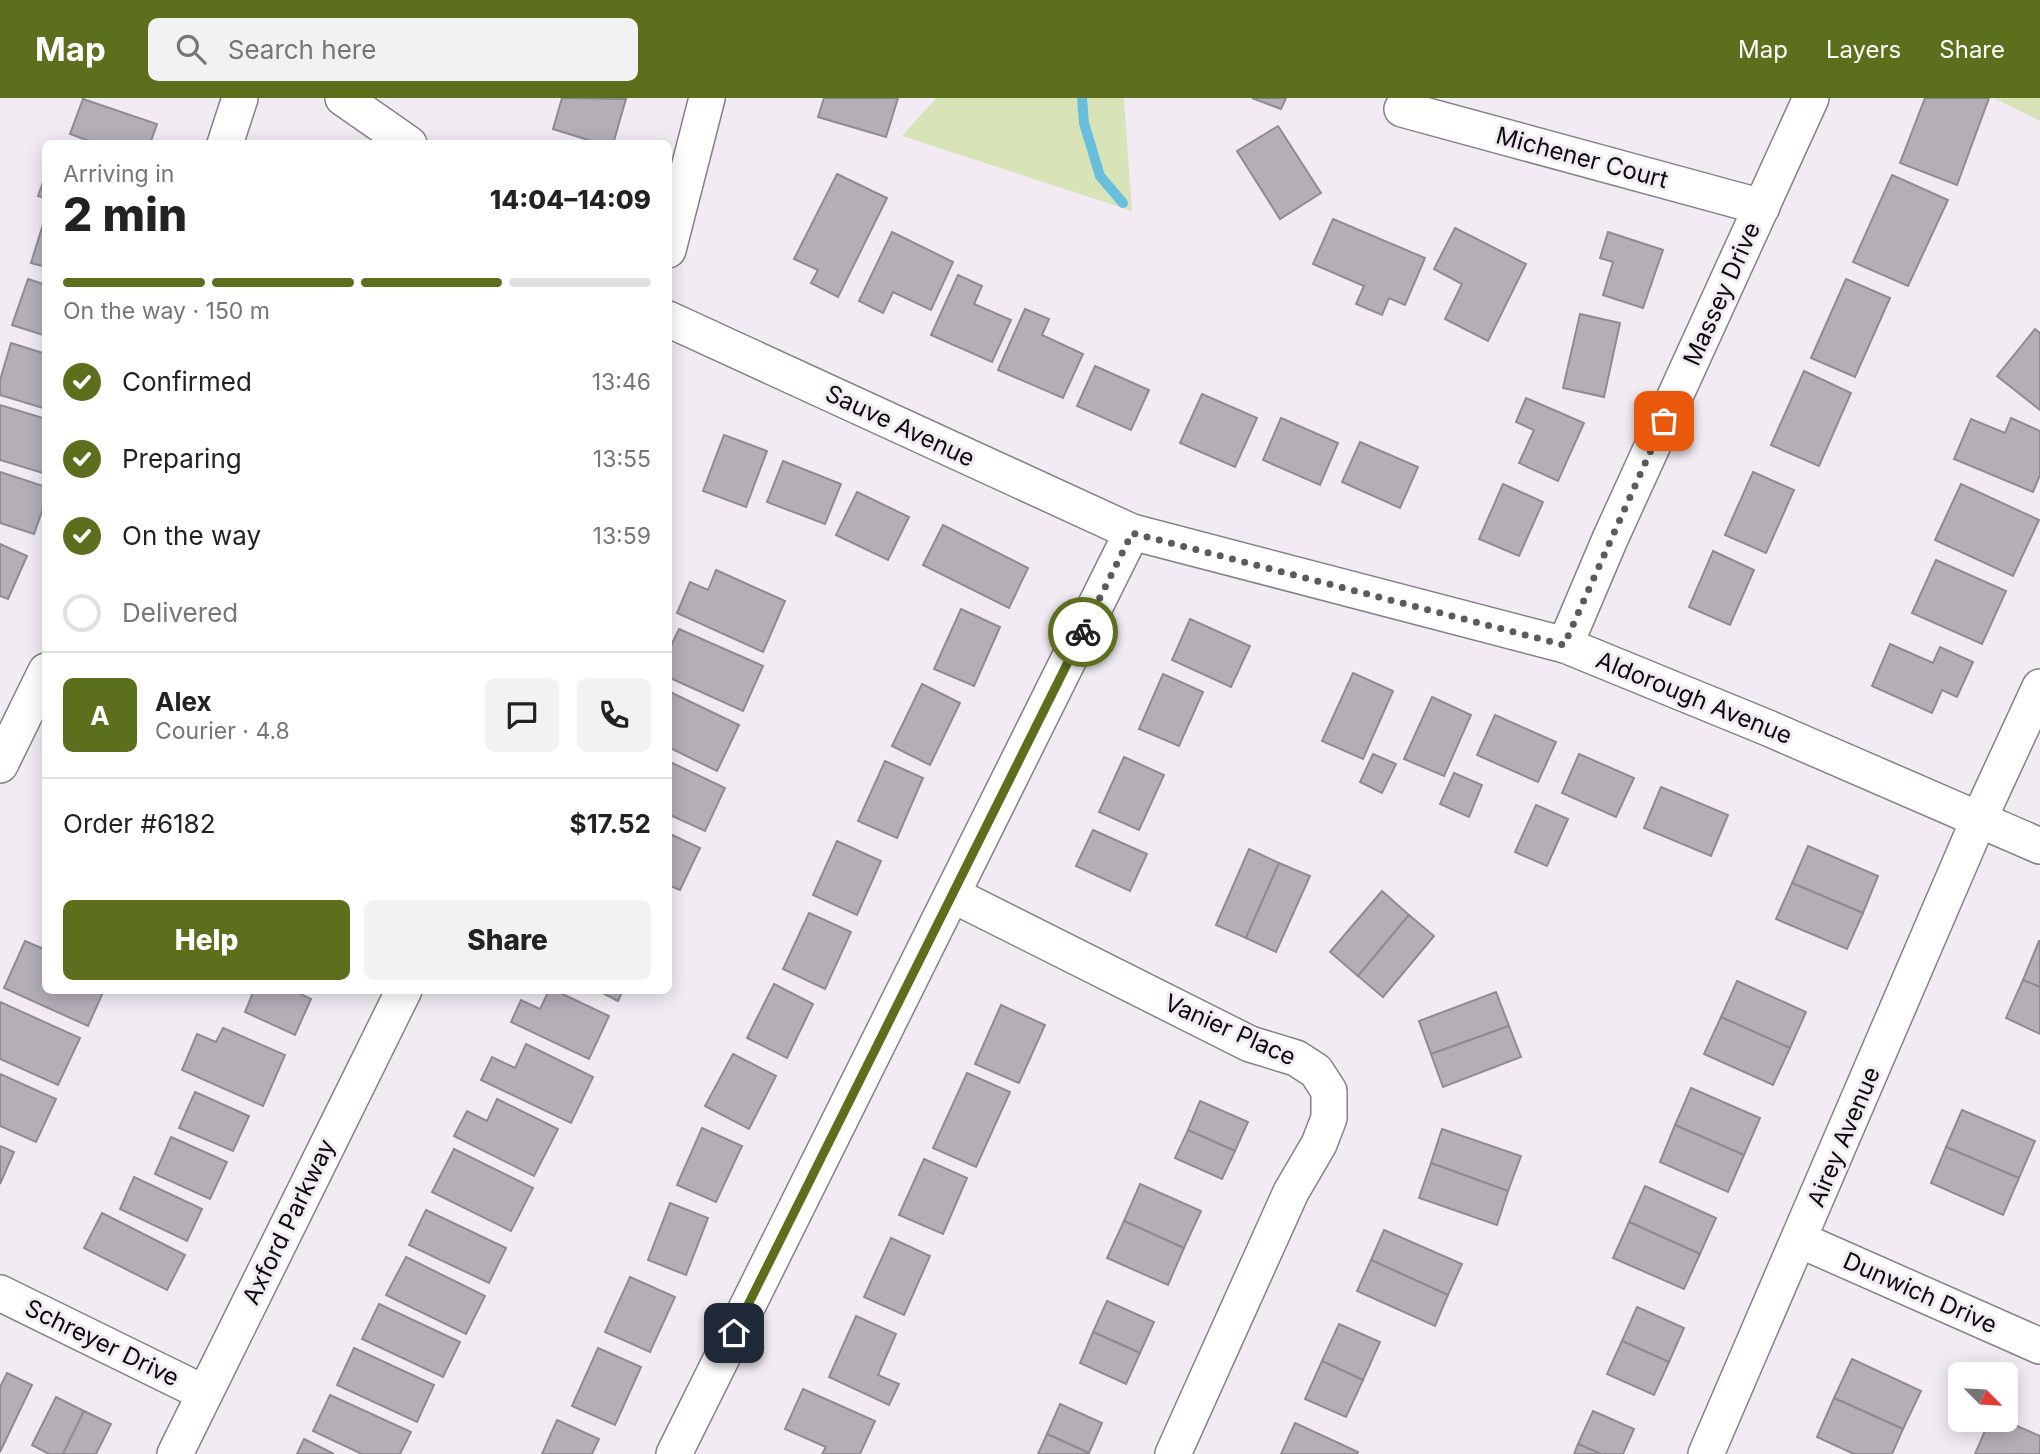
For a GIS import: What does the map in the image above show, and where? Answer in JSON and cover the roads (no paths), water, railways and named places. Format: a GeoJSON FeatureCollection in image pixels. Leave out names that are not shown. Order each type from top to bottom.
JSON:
{"type":"FeatureCollection","features":[{"type":"Feature","properties":{"kind":"street"},"geometry":{"type":"LineString","coordinates":[[227,140],[240,98]]}},
{"type":"Feature","properties":{"kind":"street"},"geometry":{"type":"LineString","coordinates":[[343,98],[403,140]]}},
{"type":"Feature","properties":{"kind":"street"},"geometry":{"type":"LineString","coordinates":[[672,234],[706,98]]}},
{"type":"Feature","properties":{"kind":"street","name":"Massey Drive"},"geometry":{"type":"LineString","coordinates":[[1564,645],[1811,98]]}},
{"type":"Feature","properties":{"kind":"street","name":"Michener Court"},"geometry":{"type":"LineString","coordinates":[[1402,109],[1762,207]]}},
{"type":"Feature","properties":{"kind":"street","name":"Sauve Avenue"},"geometry":{"type":"LineString","coordinates":[[672,321],[1132,533]]}},
{"type":"Feature","properties":{"kind":"street"},"geometry":{"type":"LineString","coordinates":[[674,1454],[1132,533]]}},
{"type":"Feature","properties":{"kind":"street","name":"Aldorough Avenue"},"geometry":{"type":"LineString","coordinates":[[1132,533],[1564,645],[1768,728],[2040,846]]}},
{"type":"Feature","properties":{"kind":"street"},"geometry":{"type":"LineString","coordinates":[[0,765],[42,679]]}},
{"type":"Feature","properties":{"kind":"street","name":"Airey Avenue"},"geometry":{"type":"LineString","coordinates":[[1706,1454],[1979,819],[2040,687]]}},
{"type":"Feature","properties":{"kind":"street","name":"Vanier Place"},"geometry":{"type":"LineString","coordinates":[[953,895],[1250,1044],[1296,1058],[1317,1071],[1329,1091],[1329,1118],[1319,1144],[1291,1192],[1173,1454]]}},
{"type":"Feature","properties":{"kind":"street","name":"Axford Parkway"},"geometry":{"type":"LineString","coordinates":[[175,1454],[402,994]]}},
{"type":"Feature","properties":{"kind":"street","name":"Dunwich Drive"},"geometry":{"type":"LineString","coordinates":[[1800,1240],[2040,1346]]}},
{"type":"Feature","properties":{"kind":"street","name":"Schreyer Drive"},"geometry":{"type":"LineString","coordinates":[[0,1293],[204,1393]]}},
{"type":"Feature","properties":{"kind":"waterway"},"geometry":{"type":"LineString","coordinates":[[1082,98],[1084,123],[1100,176],[1123,203]]}}]}
